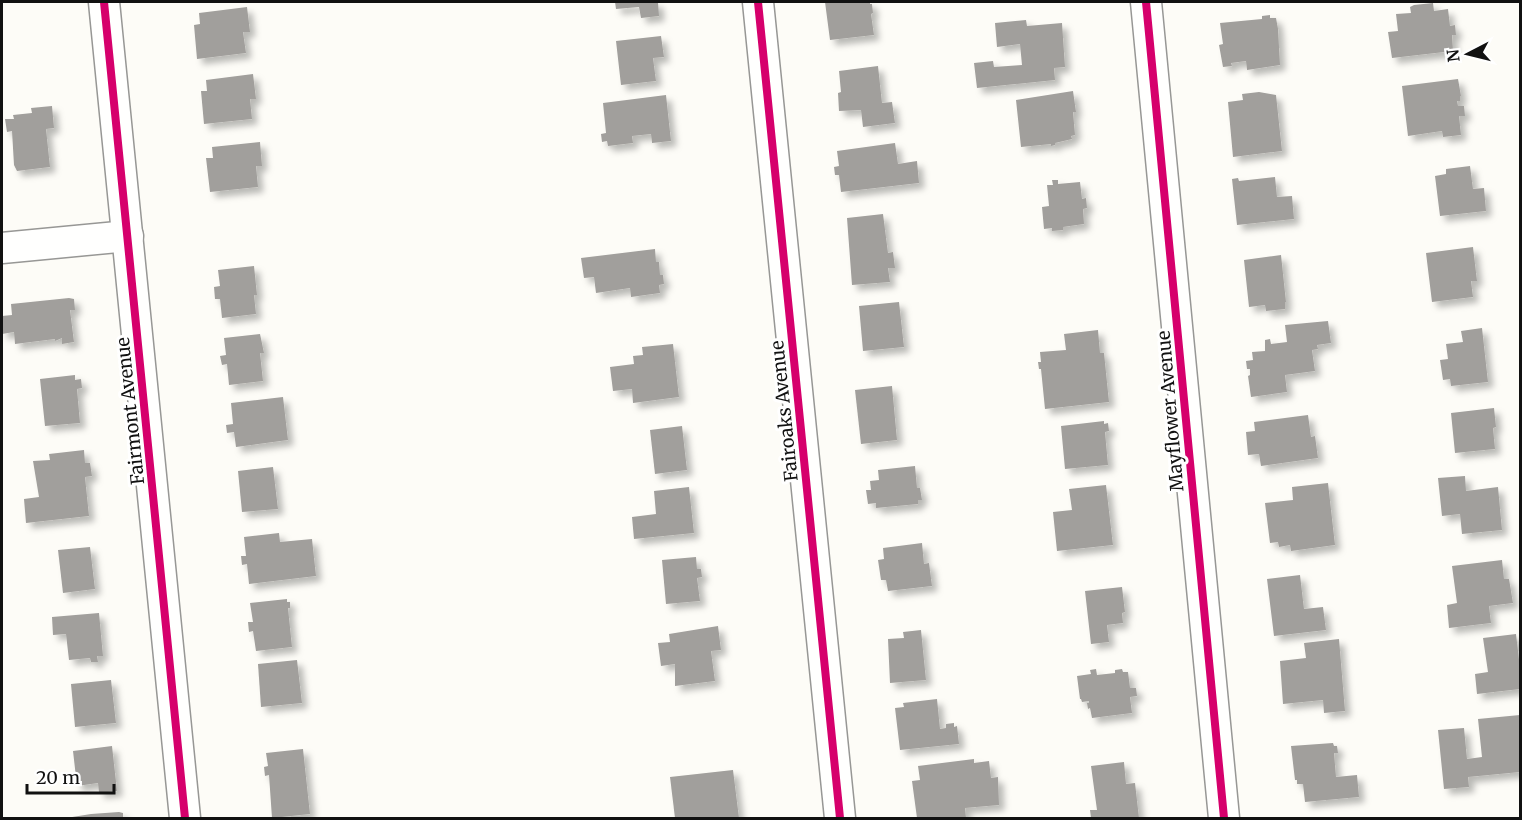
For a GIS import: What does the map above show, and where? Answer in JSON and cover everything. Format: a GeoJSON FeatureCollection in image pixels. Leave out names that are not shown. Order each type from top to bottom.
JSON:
{"type":"FeatureCollection","features":[{"type":"Feature","properties":{"kind":"street","name":"Fairmont Avenue"},"geometry":{"type":"LineString","coordinates":[[104,2],[185,819]]}},
{"type":"Feature","properties":{"kind":"street","name":"Fairoaks Avenue"},"geometry":{"type":"LineString","coordinates":[[758,2],[840,819]]}},
{"type":"Feature","properties":{"kind":"street","name":"Mayflower Avenue"},"geometry":{"type":"LineString","coordinates":[[1146,2],[1224,819]]}},
{"type":"Feature","properties":{"kind":"street"},"geometry":{"type":"LineString","coordinates":[[2,248],[128,236]]}},
{"type":"Feature","properties":{"kind":"building"},"geometry":{"type":"Polygon","coordinates":[[[615,2],[658,2],[659,16],[641,18],[639,7],[616,9],[615,2]]]}},
{"type":"Feature","properties":{"kind":"building"},"geometry":{"type":"Polygon","coordinates":[[[825,2],[870,2],[874,35],[830,40],[825,2]]]}},
{"type":"Feature","properties":{"kind":"building"},"geometry":{"type":"Polygon","coordinates":[[[1433,3],[1434,11],[1448,9],[1450,26],[1455,25],[1456,35],[1452,35],[1453,51],[1392,58],[1388,32],[1398,31],[1396,14],[1411,13],[1410,7],[1414,5],[1433,3]]]}},
{"type":"Feature","properties":{"kind":"building"},"geometry":{"type":"Polygon","coordinates":[[[247,7],[250,32],[243,32],[246,53],[197,59],[194,25],[200,24],[199,13],[247,7]]]}},
{"type":"Feature","properties":{"kind":"building"},"geometry":{"type":"Polygon","coordinates":[[[1270,15],[1270,18],[1276,18],[1280,65],[1247,70],[1246,61],[1231,63],[1232,66],[1223,67],[1219,45],[1223,44],[1220,23],[1262,19],[1262,16],[1270,15]]]}},
{"type":"Feature","properties":{"kind":"building"},"geometry":{"type":"Polygon","coordinates":[[[1026,20],[1027,26],[1062,23],[1065,67],[1054,68],[1055,80],[977,88],[974,63],[993,61],[994,67],[1022,65],[1020,44],[997,47],[995,23],[1026,20]]]}},
{"type":"Feature","properties":{"kind":"building"},"geometry":{"type":"Polygon","coordinates":[[[661,36],[664,57],[653,58],[656,81],[621,85],[616,41],[661,36]]]}},
{"type":"Feature","properties":{"kind":"building"},"geometry":{"type":"Polygon","coordinates":[[[878,66],[882,103],[892,102],[895,123],[863,127],[861,110],[839,111],[838,93],[841,92],[839,71],[878,66]]]}},
{"type":"Feature","properties":{"kind":"building"},"geometry":{"type":"Polygon","coordinates":[[[253,74],[256,99],[250,99],[252,119],[204,124],[201,91],[207,91],[206,80],[253,74]]]}},
{"type":"Feature","properties":{"kind":"building"},"geometry":{"type":"Polygon","coordinates":[[[1458,79],[1461,96],[1460,101],[1457,101],[1458,106],[1464,106],[1465,116],[1459,116],[1461,135],[1443,137],[1442,131],[1408,136],[1402,86],[1458,79]]]}},
{"type":"Feature","properties":{"kind":"building"},"geometry":{"type":"Polygon","coordinates":[[[1073,91],[1076,112],[1073,112],[1075,135],[1071,136],[1072,139],[1051,146],[1051,144],[1021,147],[1016,100],[1073,91]]]}},
{"type":"Feature","properties":{"kind":"building"},"geometry":{"type":"Polygon","coordinates":[[[1259,92],[1276,95],[1282,151],[1233,157],[1228,102],[1243,100],[1242,94],[1259,92]]]}},
{"type":"Feature","properties":{"kind":"building"},"geometry":{"type":"Polygon","coordinates":[[[666,95],[671,141],[652,143],[651,134],[632,136],[633,143],[608,146],[607,141],[602,142],[601,134],[606,133],[603,103],[666,95]]]}},
{"type":"Feature","properties":{"kind":"building"},"geometry":{"type":"Polygon","coordinates":[[[52,106],[54,128],[46,129],[50,167],[17,171],[14,165],[12,131],[7,132],[5,119],[14,119],[13,115],[32,113],[31,108],[52,106]]]}},
{"type":"Feature","properties":{"kind":"building"},"geometry":{"type":"Polygon","coordinates":[[[260,142],[262,166],[256,166],[258,187],[210,192],[206,158],[213,158],[212,147],[260,142]]]}},
{"type":"Feature","properties":{"kind":"building"},"geometry":{"type":"Polygon","coordinates":[[[895,143],[898,164],[917,161],[919,183],[841,192],[839,175],[835,175],[834,167],[839,166],[837,151],[895,143]]]}},
{"type":"Feature","properties":{"kind":"building"},"geometry":{"type":"Polygon","coordinates":[[[1470,166],[1473,189],[1484,188],[1486,211],[1440,216],[1435,176],[1446,174],[1446,169],[1470,166]]]}},
{"type":"Feature","properties":{"kind":"building"},"geometry":{"type":"Polygon","coordinates":[[[1275,177],[1277,197],[1292,196],[1294,219],[1237,225],[1232,179],[1238,178],[1239,181],[1275,177]]]}},
{"type":"Feature","properties":{"kind":"building"},"geometry":{"type":"Polygon","coordinates":[[[1052,180],[1058,180],[1058,184],[1080,182],[1082,199],[1086,198],[1087,208],[1083,209],[1084,224],[1063,227],[1063,230],[1044,229],[1042,207],[1049,206],[1047,185],[1053,185],[1052,180]]]}},
{"type":"Feature","properties":{"kind":"building"},"geometry":{"type":"Polygon","coordinates":[[[883,214],[888,253],[893,252],[895,268],[888,268],[890,282],[852,285],[847,218],[883,214]]]}},
{"type":"Feature","properties":{"kind":"building"},"geometry":{"type":"Polygon","coordinates":[[[1473,247],[1477,281],[1471,281],[1473,297],[1432,302],[1426,253],[1473,247]]]}},
{"type":"Feature","properties":{"kind":"building"},"geometry":{"type":"Polygon","coordinates":[[[655,249],[660,275],[663,275],[664,284],[659,285],[660,293],[631,297],[630,288],[596,293],[594,277],[584,278],[581,258],[655,249]]]}},
{"type":"Feature","properties":{"kind":"building"},"geometry":{"type":"Polygon","coordinates":[[[1281,255],[1285,309],[1266,311],[1265,305],[1249,307],[1244,260],[1281,255]]]}},
{"type":"Feature","properties":{"kind":"building"},"geometry":{"type":"Polygon","coordinates":[[[254,266],[256,314],[222,318],[220,299],[215,299],[214,287],[220,286],[218,270],[254,266]]]}},
{"type":"Feature","properties":{"kind":"building"},"geometry":{"type":"Polygon","coordinates":[[[74,299],[75,310],[70,310],[74,342],[62,344],[62,338],[55,341],[55,339],[15,344],[14,332],[2,334],[2,316],[12,315],[11,304],[74,299]]]}},
{"type":"Feature","properties":{"kind":"building"},"geometry":{"type":"Polygon","coordinates":[[[899,302],[904,347],[863,351],[859,306],[899,302]]]}},
{"type":"Feature","properties":{"kind":"building"},"geometry":{"type":"Polygon","coordinates":[[[1328,321],[1331,343],[1317,345],[1318,349],[1312,350],[1315,371],[1285,375],[1287,392],[1251,397],[1248,376],[1250,369],[1247,369],[1246,361],[1253,360],[1252,352],[1265,351],[1265,340],[1270,339],[1271,344],[1287,342],[1285,325],[1328,321]]]}},
{"type":"Feature","properties":{"kind":"building"},"geometry":{"type":"Polygon","coordinates":[[[1482,328],[1488,382],[1451,386],[1450,379],[1443,380],[1440,360],[1448,359],[1446,344],[1463,342],[1461,331],[1482,328]]]}},
{"type":"Feature","properties":{"kind":"building"},"geometry":{"type":"Polygon","coordinates":[[[1098,330],[1100,353],[1104,353],[1109,402],[1045,409],[1041,369],[1039,369],[1038,362],[1041,362],[1040,352],[1066,350],[1064,334],[1098,330]]]}},
{"type":"Feature","properties":{"kind":"building"},"geometry":{"type":"Polygon","coordinates":[[[260,334],[264,353],[260,353],[263,381],[229,385],[227,364],[222,365],[220,356],[226,355],[224,338],[260,334]]]}},
{"type":"Feature","properties":{"kind":"building"},"geometry":{"type":"Polygon","coordinates":[[[673,344],[679,397],[633,403],[632,389],[613,391],[610,367],[634,364],[633,356],[643,355],[642,347],[673,344]]]}},
{"type":"Feature","properties":{"kind":"building"},"geometry":{"type":"Polygon","coordinates":[[[75,375],[75,380],[81,379],[82,388],[77,389],[80,423],[45,426],[40,379],[75,375]]]}},
{"type":"Feature","properties":{"kind":"building"},"geometry":{"type":"Polygon","coordinates":[[[892,386],[897,440],[861,444],[855,390],[892,386]]]}},
{"type":"Feature","properties":{"kind":"building"},"geometry":{"type":"Polygon","coordinates":[[[283,397],[288,440],[236,447],[234,432],[227,433],[226,425],[233,424],[231,403],[283,397]]]}},
{"type":"Feature","properties":{"kind":"building"},"geometry":{"type":"Polygon","coordinates":[[[1494,408],[1495,449],[1455,453],[1451,413],[1494,408]]]}},
{"type":"Feature","properties":{"kind":"building"},"geometry":{"type":"Polygon","coordinates":[[[1308,415],[1311,437],[1315,436],[1318,458],[1261,466],[1259,454],[1248,455],[1246,432],[1255,431],[1254,422],[1308,415]]]}},
{"type":"Feature","properties":{"kind":"building"},"geometry":{"type":"Polygon","coordinates":[[[1104,421],[1104,424],[1108,423],[1109,431],[1105,432],[1108,465],[1065,469],[1061,426],[1104,421]]]}},
{"type":"Feature","properties":{"kind":"building"},"geometry":{"type":"Polygon","coordinates":[[[682,426],[687,470],[655,474],[650,430],[682,426]]]}},
{"type":"Feature","properties":{"kind":"building"},"geometry":{"type":"Polygon","coordinates":[[[84,450],[85,463],[90,463],[92,476],[85,477],[89,516],[26,523],[24,499],[39,497],[33,461],[50,460],[49,454],[84,450]]]}},
{"type":"Feature","properties":{"kind":"building"},"geometry":{"type":"Polygon","coordinates":[[[915,466],[917,488],[920,488],[922,500],[918,500],[918,504],[876,508],[876,503],[868,504],[866,490],[871,490],[870,481],[879,480],[878,470],[915,466]]]}},
{"type":"Feature","properties":{"kind":"building"},"geometry":{"type":"Polygon","coordinates":[[[273,467],[278,509],[242,512],[238,471],[273,467]]]}},
{"type":"Feature","properties":{"kind":"building"},"geometry":{"type":"Polygon","coordinates":[[[1465,476],[1466,491],[1498,487],[1502,530],[1462,534],[1460,514],[1442,516],[1438,478],[1465,476]]]}},
{"type":"Feature","properties":{"kind":"building"},"geometry":{"type":"Polygon","coordinates":[[[1328,483],[1335,545],[1291,551],[1290,545],[1279,547],[1278,542],[1270,543],[1265,503],[1293,500],[1292,487],[1328,483]]]}},
{"type":"Feature","properties":{"kind":"building"},"geometry":{"type":"Polygon","coordinates":[[[1106,485],[1113,545],[1057,551],[1053,512],[1072,510],[1069,489],[1106,485]]]}},
{"type":"Feature","properties":{"kind":"building"},"geometry":{"type":"Polygon","coordinates":[[[689,487],[694,533],[634,539],[632,517],[656,514],[654,491],[689,487]]]}},
{"type":"Feature","properties":{"kind":"building"},"geometry":{"type":"Polygon","coordinates":[[[279,533],[280,542],[312,539],[316,576],[249,584],[247,564],[242,565],[241,556],[246,556],[244,537],[279,533]]]}},
{"type":"Feature","properties":{"kind":"building"},"geometry":{"type":"Polygon","coordinates":[[[922,543],[924,564],[929,563],[932,586],[888,591],[886,580],[881,580],[878,560],[884,559],[883,548],[922,543]]]}},
{"type":"Feature","properties":{"kind":"building"},"geometry":{"type":"Polygon","coordinates":[[[90,547],[95,589],[63,593],[58,550],[90,547]]]}},
{"type":"Feature","properties":{"kind":"building"},"geometry":{"type":"Polygon","coordinates":[[[696,557],[697,569],[701,569],[702,577],[697,578],[700,601],[666,604],[662,560],[696,557]]]}},
{"type":"Feature","properties":{"kind":"building"},"geometry":{"type":"Polygon","coordinates":[[[1502,560],[1504,579],[1509,579],[1513,603],[1489,606],[1491,623],[1449,628],[1447,605],[1457,603],[1452,566],[1502,560]]]}},
{"type":"Feature","properties":{"kind":"building"},"geometry":{"type":"Polygon","coordinates":[[[1300,575],[1304,609],[1323,607],[1326,630],[1274,636],[1267,579],[1300,575]]]}},
{"type":"Feature","properties":{"kind":"building"},"geometry":{"type":"Polygon","coordinates":[[[1122,587],[1125,612],[1122,613],[1123,623],[1107,625],[1109,642],[1091,644],[1085,591],[1122,587]]]}},
{"type":"Feature","properties":{"kind":"building"},"geometry":{"type":"Polygon","coordinates":[[[287,599],[287,602],[290,602],[290,608],[288,608],[292,647],[256,651],[253,631],[249,632],[248,622],[253,622],[250,603],[287,599]]]}},
{"type":"Feature","properties":{"kind":"building"},"geometry":{"type":"Polygon","coordinates":[[[99,613],[103,656],[97,656],[98,662],[91,662],[90,658],[69,660],[66,634],[53,635],[52,617],[99,613]]]}},
{"type":"Feature","properties":{"kind":"building"},"geometry":{"type":"Polygon","coordinates":[[[718,626],[721,650],[711,651],[715,681],[675,686],[675,664],[661,666],[658,643],[670,642],[669,634],[718,626]]]}},
{"type":"Feature","properties":{"kind":"building"},"geometry":{"type":"Polygon","coordinates":[[[921,630],[926,680],[890,683],[888,639],[904,638],[903,632],[921,630]]]}},
{"type":"Feature","properties":{"kind":"building"},"geometry":{"type":"Polygon","coordinates":[[[1516,634],[1520,689],[1477,694],[1475,674],[1488,672],[1483,638],[1516,634]]]}},
{"type":"Feature","properties":{"kind":"building"},"geometry":{"type":"Polygon","coordinates":[[[1339,639],[1345,711],[1324,713],[1323,700],[1283,704],[1280,661],[1306,658],[1304,643],[1339,639]]]}},
{"type":"Feature","properties":{"kind":"building"},"geometry":{"type":"Polygon","coordinates":[[[297,660],[302,703],[261,707],[258,664],[297,660]]]}},
{"type":"Feature","properties":{"kind":"building"},"geometry":{"type":"Polygon","coordinates":[[[1096,669],[1097,675],[1115,673],[1115,670],[1122,669],[1123,672],[1128,672],[1130,688],[1136,688],[1137,696],[1130,697],[1132,713],[1092,718],[1090,708],[1088,709],[1089,701],[1082,702],[1080,699],[1077,676],[1091,674],[1090,670],[1096,669]]]}},
{"type":"Feature","properties":{"kind":"building"},"geometry":{"type":"Polygon","coordinates":[[[111,680],[116,723],[75,727],[71,684],[111,680]]]}},
{"type":"Feature","properties":{"kind":"building"},"geometry":{"type":"Polygon","coordinates":[[[937,699],[940,729],[946,728],[946,724],[954,723],[954,727],[957,726],[959,744],[900,750],[895,708],[904,707],[903,703],[937,699]]]}},
{"type":"Feature","properties":{"kind":"building"},"geometry":{"type":"Polygon","coordinates":[[[1520,715],[1520,772],[1468,777],[1469,787],[1444,789],[1438,730],[1464,728],[1467,759],[1482,757],[1478,719],[1520,715]]]}},
{"type":"Feature","properties":{"kind":"building"},"geometry":{"type":"Polygon","coordinates":[[[1333,743],[1337,746],[1338,753],[1334,753],[1336,777],[1357,775],[1359,797],[1305,802],[1303,784],[1297,784],[1295,780],[1291,746],[1333,743]]]}},
{"type":"Feature","properties":{"kind":"building"},"geometry":{"type":"Polygon","coordinates":[[[112,746],[117,791],[99,793],[98,783],[77,786],[73,751],[112,746]]]}},
{"type":"Feature","properties":{"kind":"building"},"geometry":{"type":"Polygon","coordinates":[[[303,749],[310,814],[272,818],[269,775],[265,776],[264,767],[268,766],[266,753],[303,749]]]}},
{"type":"Feature","properties":{"kind":"building"},"geometry":{"type":"Polygon","coordinates":[[[974,759],[974,763],[989,761],[991,778],[998,777],[999,805],[965,808],[966,818],[917,818],[912,781],[920,780],[918,766],[974,759]]]}},
{"type":"Feature","properties":{"kind":"building"},"geometry":{"type":"Polygon","coordinates":[[[1124,762],[1126,784],[1135,783],[1139,818],[1091,818],[1090,810],[1097,810],[1091,766],[1124,762]]]}},
{"type":"Feature","properties":{"kind":"building"},"geometry":{"type":"Polygon","coordinates":[[[733,770],[739,818],[675,818],[670,777],[733,770]]]}},
{"type":"Feature","properties":{"kind":"building"},"geometry":{"type":"Polygon","coordinates":[[[123,813],[123,818],[66,818],[91,814],[123,813]]]}},
{"type":"Feature","properties":{"kind":"cycle path"},"geometry":{"type":"LineString","coordinates":[[104,2],[185,818]]}},
{"type":"Feature","properties":{"kind":"cycle path"},"geometry":{"type":"LineString","coordinates":[[758,2],[840,818]]}},
{"type":"Feature","properties":{"kind":"cycle path"},"geometry":{"type":"LineString","coordinates":[[1146,2],[1224,818]]}}]}
